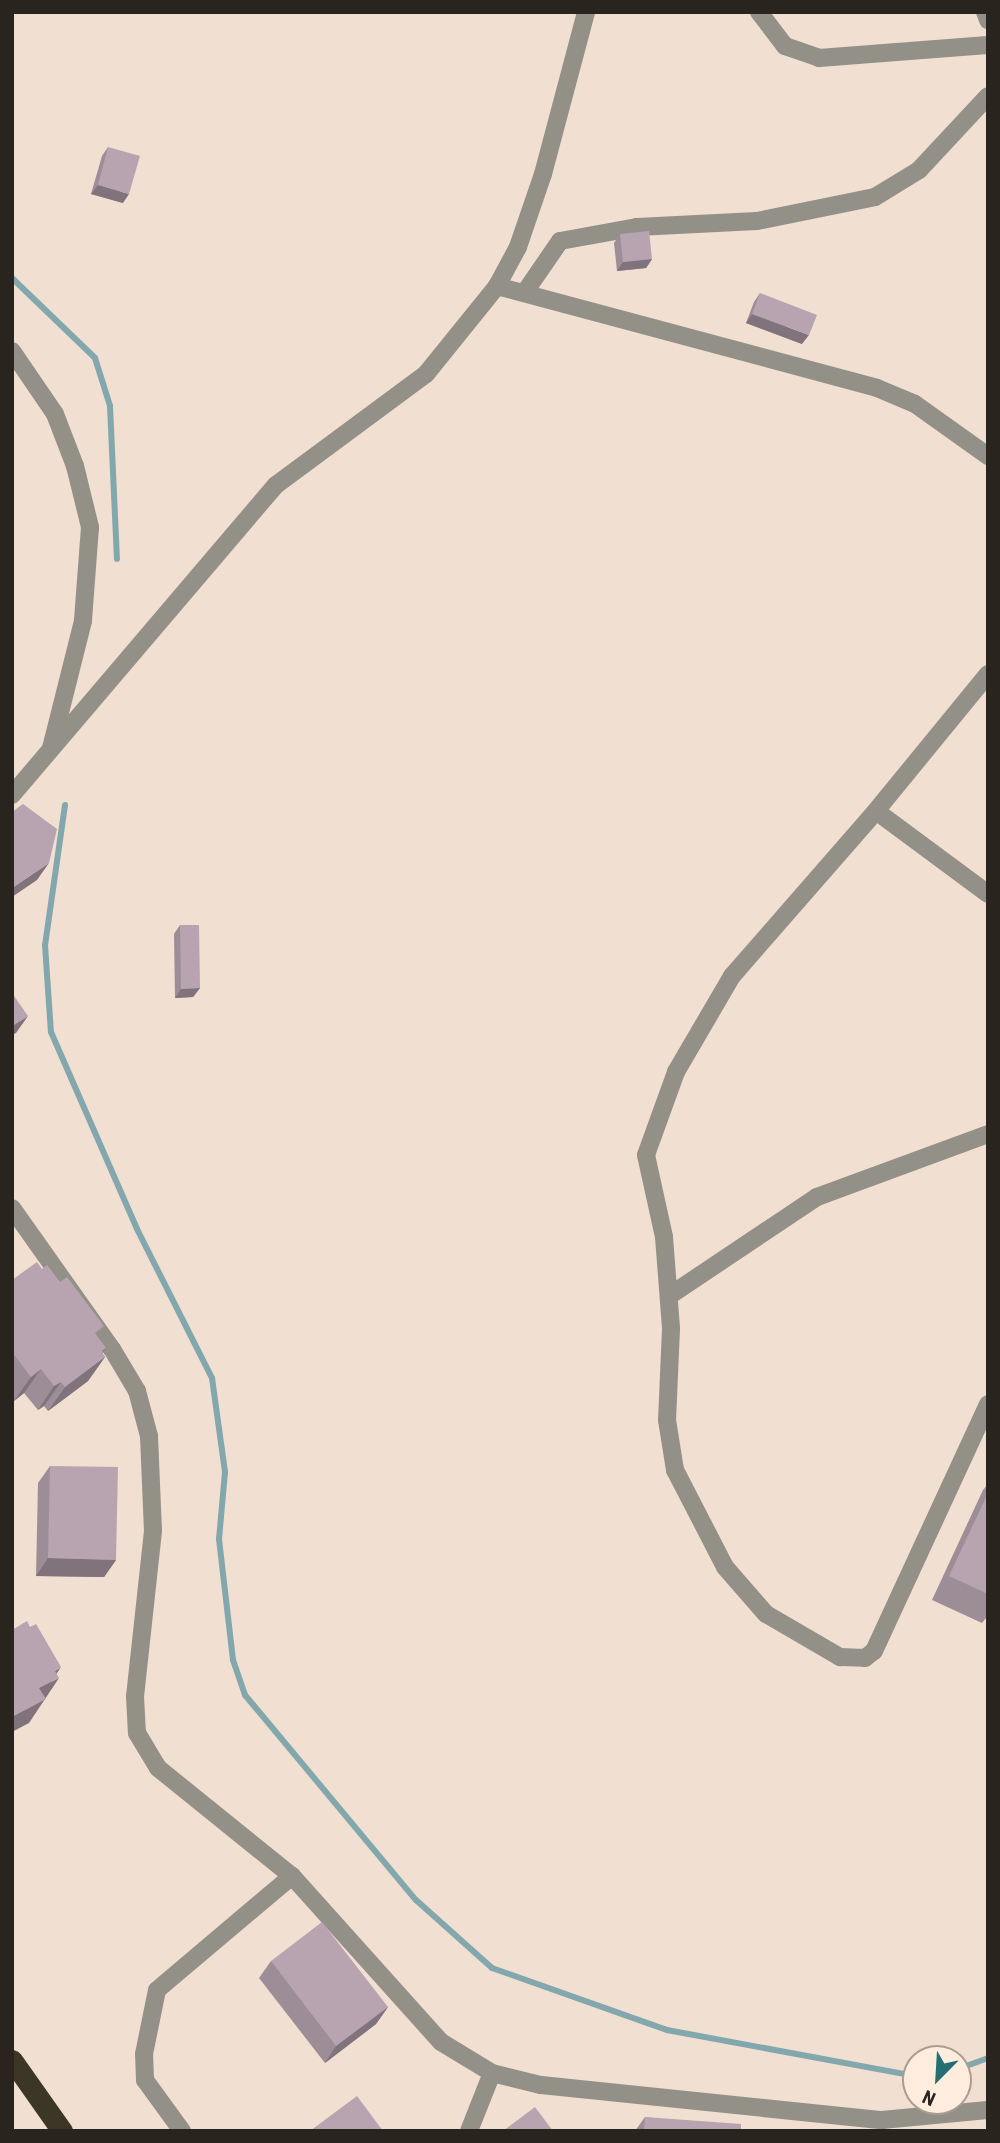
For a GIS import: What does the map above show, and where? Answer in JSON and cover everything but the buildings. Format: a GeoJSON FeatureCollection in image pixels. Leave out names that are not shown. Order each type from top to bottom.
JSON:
{"type":"FeatureCollection","features":[{"type":"Feature","properties":{"kind":"highway"},"geometry":{"type":"LineString","coordinates":[[12,2060],[62,2131]]}},
{"type":"Feature","properties":{"kind":"street"},"geometry":{"type":"LineString","coordinates":[[12,795],[276,485],[426,374],[498,286],[518,247],[542,174],[586,12]]}},
{"type":"Feature","properties":{"kind":"street"},"geometry":{"type":"LineString","coordinates":[[759,12],[785,47],[819,58],[988,45]]}},
{"type":"Feature","properties":{"kind":"street"},"geometry":{"type":"LineString","coordinates":[[985,12],[988,20]]}},
{"type":"Feature","properties":{"kind":"street"},"geometry":{"type":"LineString","coordinates":[[525,292],[560,241],[637,227],[758,221],[875,197],[919,170],[988,96]]}},
{"type":"Feature","properties":{"kind":"street"},"geometry":{"type":"LineString","coordinates":[[498,286],[877,388],[915,404],[988,456]]}},
{"type":"Feature","properties":{"kind":"street"},"geometry":{"type":"LineString","coordinates":[[12,351],[55,414],[75,466],[90,527],[83,621],[51,751]]}},
{"type":"Feature","properties":{"kind":"street"},"geometry":{"type":"LineString","coordinates":[[988,674],[876,811],[732,976],[676,1072],[646,1155],[664,1237],[668,1296],[667,1420],[675,1470],[725,1567],[766,1614],[840,1657],[865,1658],[874,1651],[988,1404]]}},
{"type":"Feature","properties":{"kind":"street"},"geometry":{"type":"LineString","coordinates":[[876,811],[988,894]]}},
{"type":"Feature","properties":{"kind":"street"},"geometry":{"type":"LineString","coordinates":[[668,1296],[817,1197],[988,1134]]}},
{"type":"Feature","properties":{"kind":"street"},"geometry":{"type":"LineString","coordinates":[[12,1208],[119,1360],[137,1391],[149,1436],[153,1531],[135,1696],[137,1733],[158,1768],[292,1876],[441,2042],[492,2073],[541,2085],[840,2124],[882,2120],[959,2122],[988,2110]]}},
{"type":"Feature","properties":{"kind":"street"},"geometry":{"type":"LineString","coordinates":[[182,2131],[145,2080],[144,2053],[156,1990],[292,1876]]}},
{"type":"Feature","properties":{"kind":"street"},"geometry":{"type":"LineString","coordinates":[[469,2131],[492,2073]]}},
{"type":"Feature","properties":{"kind":"waterway"},"geometry":{"type":"LineString","coordinates":[[12,278],[95,358],[110,406],[117,559]]}},
{"type":"Feature","properties":{"kind":"waterway"},"geometry":{"type":"LineString","coordinates":[[65,805],[45,945],[51,1032],[137,1229],[212,1378],[225,1472],[219,1539],[233,1660],[245,1695],[416,1900],[492,1968],[667,2030],[902,2073]]}},
{"type":"Feature","properties":{"kind":"waterway"},"geometry":{"type":"LineString","coordinates":[[972,2064],[988,2058]]}}]}
